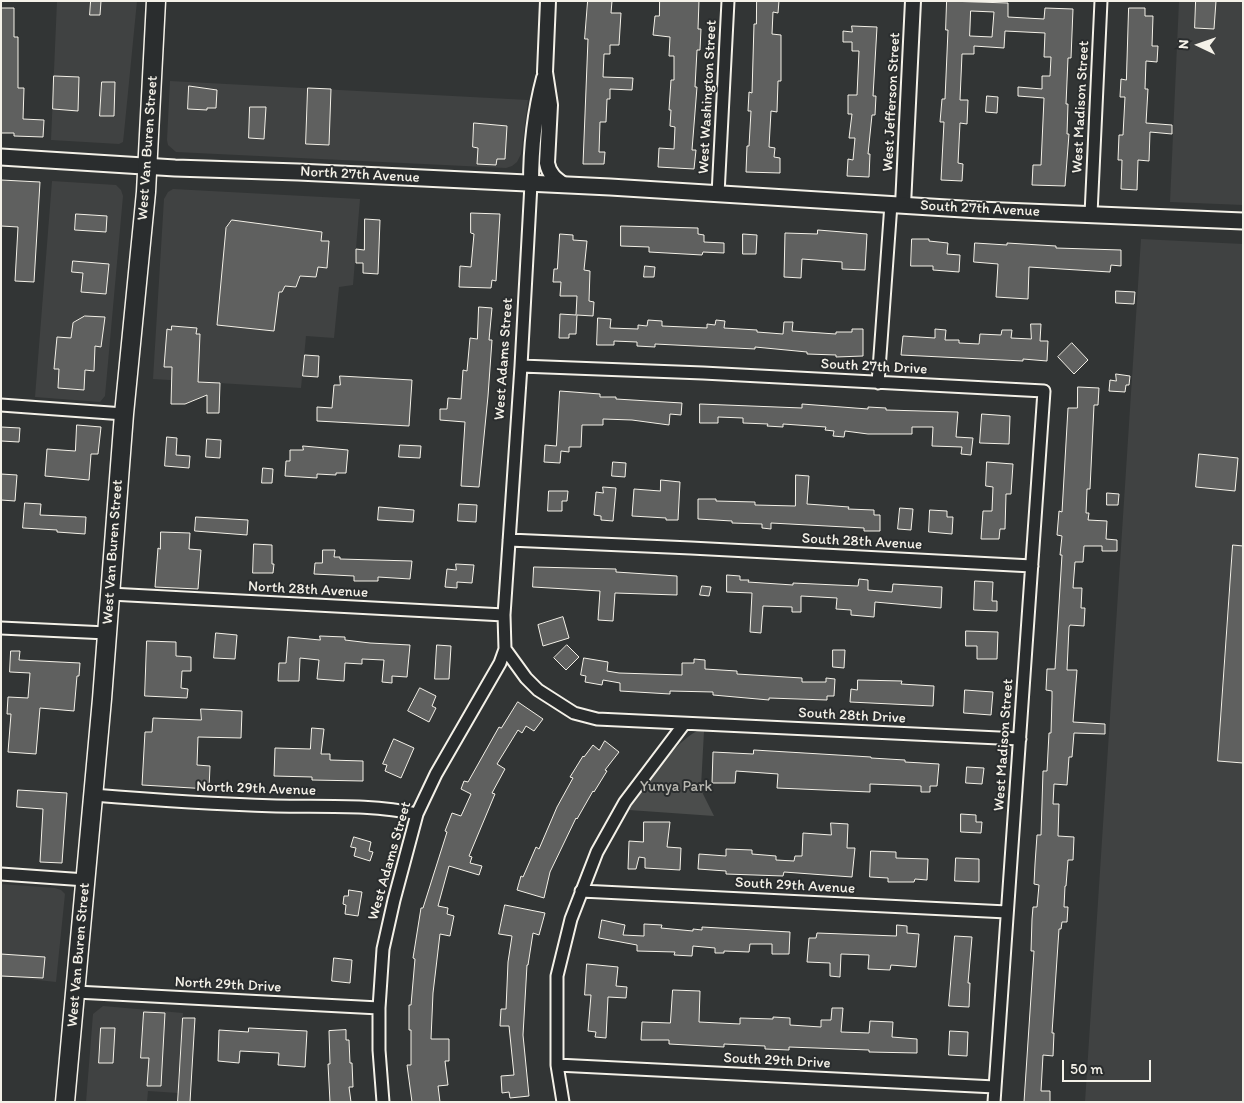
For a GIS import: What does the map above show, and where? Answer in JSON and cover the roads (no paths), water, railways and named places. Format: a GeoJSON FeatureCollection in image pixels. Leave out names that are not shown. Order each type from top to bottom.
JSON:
{"type":"FeatureCollection","features":[{"type":"Feature","properties":{"kind":"main road","name":"West Van Buren Street"},"geometry":{"type":"LineString","coordinates":[[65,1102],[86,880],[124,414],[148,166],[156,1]]}},
{"type":"Feature","properties":{"kind":"main road","name":"North 27th Avenue"},"geometry":{"type":"LineString","coordinates":[[1,157],[718,194]]}},
{"type":"Feature","properties":{"kind":"main road","name":"South 27th Avenue"},"geometry":{"type":"LineString","coordinates":[[718,194],[1243,221]]}},
{"type":"Feature","properties":{"kind":"street","name":"West Adams Street"},"geometry":{"type":"LineString","coordinates":[[548,1],[545,72],[550,105],[548,170],[556,180],[564,185]]}},
{"type":"Feature","properties":{"kind":"street","name":"West Washington Street"},"geometry":{"type":"LineString","coordinates":[[718,194],[728,1]]}},
{"type":"Feature","properties":{"kind":"street","name":"West Jefferson Street"},"geometry":{"type":"LineString","coordinates":[[878,382],[897,204],[913,1]]}},
{"type":"Feature","properties":{"kind":"street","name":"West Madison Street"},"geometry":{"type":"LineString","coordinates":[[1091,214],[1101,1]]}},
{"type":"Feature","properties":{"kind":"street","name":"West Adams Street"},"geometry":{"type":"LineString","coordinates":[[383,1102],[379,1050],[379,1008],[383,949],[396,890],[418,814],[436,774],[492,679],[505,649],[504,615],[521,366],[531,163],[537,103],[545,72]]}},
{"type":"Feature","properties":{"kind":"street","name":"South 27th Drive"},"geometry":{"type":"LineString","coordinates":[[521,366],[703,373],[1044,391]]}},
{"type":"Feature","properties":{"kind":"street","name":"West Madison Street"},"geometry":{"type":"LineString","coordinates":[[994,1102],[1044,391]]}},
{"type":"Feature","properties":{"kind":"street"},"geometry":{"type":"LineString","coordinates":[[1,405],[124,414]]}},
{"type":"Feature","properties":{"kind":"street","name":"South 28th Avenue"},"geometry":{"type":"LineString","coordinates":[[509,540],[1032,566]]}},
{"type":"Feature","properties":{"kind":"street","name":"North 28th Avenue"},"geometry":{"type":"LineString","coordinates":[[110,594],[504,615]]}},
{"type":"Feature","properties":{"kind":"street"},"geometry":{"type":"LineString","coordinates":[[1,628],[107,633]]}},
{"type":"Feature","properties":{"kind":"street","name":"South 28th Drive"},"geometry":{"type":"LineString","coordinates":[[505,649],[526,678],[538,690],[574,713],[597,719],[1020,739]]}},
{"type":"Feature","properties":{"kind":"street"},"geometry":{"type":"LineString","coordinates":[[564,1102],[557,1065],[557,976],[571,919],[597,852],[624,802],[684,724]]}},
{"type":"Feature","properties":{"kind":"street","name":"North 29th Avenue"},"geometry":{"type":"LineString","coordinates":[[93,795],[247,805],[370,808],[403,810],[418,814]]}},
{"type":"Feature","properties":{"kind":"street"},"geometry":{"type":"LineString","coordinates":[[1,874],[86,880]]}},
{"type":"Feature","properties":{"kind":"street","name":"South 29th Avenue"},"geometry":{"type":"LineString","coordinates":[[581,890],[1007,912]]}},
{"type":"Feature","properties":{"kind":"street","name":"North 29th Drive"},"geometry":{"type":"LineString","coordinates":[[76,992],[379,1008]]}},
{"type":"Feature","properties":{"kind":"street","name":"South 29th Drive"},"geometry":{"type":"LineString","coordinates":[[557,1065],[995,1087]]}},
{"type":"Feature","properties":{"kind":"park label","name":"Yunya Park"},"geometry":{"type":"Point","coordinates":[676,787]}}]}
